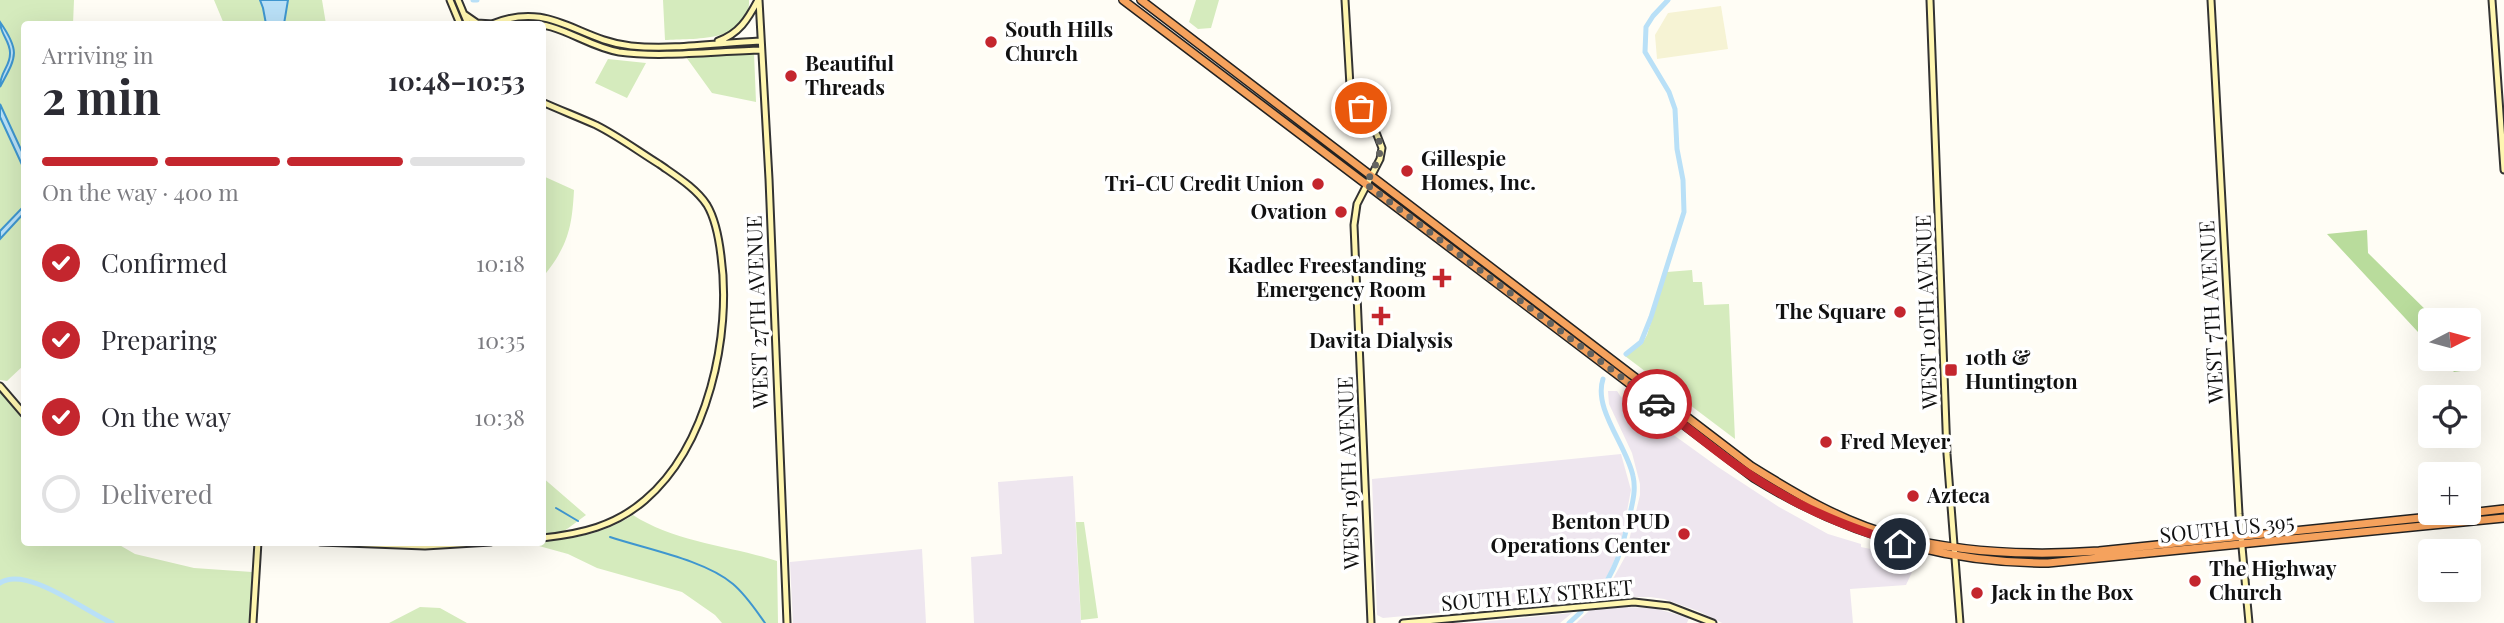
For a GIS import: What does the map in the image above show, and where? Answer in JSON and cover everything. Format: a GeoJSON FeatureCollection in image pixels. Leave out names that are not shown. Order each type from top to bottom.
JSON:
{"type":"FeatureCollection","features":[{"type":"Feature","properties":{"kind":"highway","name":"SOUTH US 395"},"geometry":{"type":"LineString","coordinates":[[1123,0],[1754,478],[1801,505],[1856,530],[1900,544],[1954,556],[2010,563],[2048,563],[2418,519]]}},
{"type":"Feature","properties":{"kind":"highway","name":"SOUTH US 395"},"geometry":{"type":"LineString","coordinates":[[1141,0],[1751,466],[1800,496],[1894,536],[1953,547],[2045,554],[2241,541],[2504,518]]}},
{"type":"Feature","properties":{"kind":"highway","name":"SOUTH US 395"},"geometry":{"type":"LineString","coordinates":[[2481,512],[2504,509]]}},
{"type":"Feature","properties":{"kind":"street"},"geometry":{"type":"LineString","coordinates":[[450,0],[459,21]]}},
{"type":"Feature","properties":{"kind":"street"},"geometry":{"type":"LineString","coordinates":[[458,0],[467,21]]}},
{"type":"Feature","properties":{"kind":"street"},"geometry":{"type":"LineString","coordinates":[[711,44],[738,31],[758,0]]}},
{"type":"Feature","properties":{"kind":"street","name":"WEST 27TH AVENUE"},"geometry":{"type":"LineString","coordinates":[[758,0],[769,179],[787,623]]}},
{"type":"Feature","properties":{"kind":"street","name":"WEST 19TH AVENUE"},"geometry":{"type":"LineString","coordinates":[[1345,0],[1350,86],[1382,148],[1380,159],[1357,204],[1354,225],[1371,623]]}},
{"type":"Feature","properties":{"kind":"street","name":"WEST 10TH AVENUE"},"geometry":{"type":"LineString","coordinates":[[1930,0],[1947,454],[1960,623]]}},
{"type":"Feature","properties":{"kind":"street","name":"WEST 7TH AVENUE"},"geometry":{"type":"LineString","coordinates":[[2211,0],[2241,541],[2249,623]]}},
{"type":"Feature","properties":{"kind":"street"},"geometry":{"type":"LineString","coordinates":[[2492,0],[2504,170]]}},
{"type":"Feature","properties":{"kind":"street"},"geometry":{"type":"LineString","coordinates":[[464,14],[474,21]]}},
{"type":"Feature","properties":{"kind":"street"},"geometry":{"type":"LineString","coordinates":[[502,21],[531,15],[549,17],[592,36],[624,45],[760,41]]}},
{"type":"Feature","properties":{"kind":"street"},"geometry":{"type":"LineString","coordinates":[[563,30],[567,23]]}},
{"type":"Feature","properties":{"kind":"street"},"geometry":{"type":"LineString","coordinates":[[546,25],[600,47],[629,53],[761,50]]}},
{"type":"Feature","properties":{"kind":"street"},"geometry":{"type":"LineString","coordinates":[[546,104],[614,135],[697,193],[708,206],[715,226],[723,274],[724,307],[718,354],[701,413],[683,450],[661,484],[646,499],[618,519],[575,535],[546,538]]}},
{"type":"Feature","properties":{"kind":"street"},"geometry":{"type":"LineString","coordinates":[[0,386],[21,410]]}},
{"type":"Feature","properties":{"kind":"street"},"geometry":{"type":"LineString","coordinates":[[253,623],[258,546]]}},
{"type":"Feature","properties":{"kind":"street","name":"SOUTH ELY STREET"},"geometry":{"type":"LineString","coordinates":[[1403,623],[1620,602],[1658,604],[1713,623]]}},
{"type":"Feature","properties":{"kind":"street"},"geometry":{"type":"LineString","coordinates":[[1693,623],[1696,615]]}},
{"type":"Feature","properties":{"kind":"shaded area"},"geometry":{"type":"Polygon","coordinates":[[[1721,6],[1728,49],[1657,59],[1655,35],[1668,13],[1721,6]]]}},
{"type":"Feature","properties":{"kind":"shaded area"},"geometry":{"type":"Polygon","coordinates":[[[1608,391],[1617,391],[1621,397],[1718,467],[1779,507],[1828,534],[1861,544],[1861,547],[1885,552],[1884,555],[1910,560],[1912,572],[1906,585],[1850,589],[1853,623],[1722,623],[1664,599],[1603,597],[1625,557],[1640,495],[1632,453],[1609,404],[1608,391]]]}},
{"type":"Feature","properties":{"kind":"shaded area"},"geometry":{"type":"Polygon","coordinates":[[[1621,454],[1631,490],[1621,543],[1610,571],[1593,599],[1383,618],[1377,615],[1372,479],[1621,454]]]}},
{"type":"Feature","properties":{"kind":"shaded area"},"geometry":{"type":"Polygon","coordinates":[[[1073,476],[1081,623],[974,623],[971,557],[1002,554],[998,482],[1073,476]]]}},
{"type":"Feature","properties":{"kind":"shaded area"},"geometry":{"type":"Polygon","coordinates":[[[922,549],[926,623],[793,623],[790,562],[922,549]]]}},
{"type":"Feature","properties":{"kind":"shaded area"},"geometry":{"type":"Polygon","coordinates":[[[1654,608],[1689,618],[1687,623],[1576,623],[1590,610],[1654,608]]]}},
{"type":"Feature","properties":{"kind":"shaded area"},"geometry":{"type":"Polygon","coordinates":[[[1572,613],[1560,623],[1470,623],[1572,613]]]}},
{"type":"Feature","properties":{"kind":"green space"},"geometry":{"type":"Polygon","coordinates":[[[0,0],[74,0],[73,21],[21,21],[21,368],[7,381],[0,380],[0,0]]]}},
{"type":"Feature","properties":{"kind":"green space"},"geometry":{"type":"Polygon","coordinates":[[[214,0],[322,0],[326,21],[223,21],[214,0]]]}},
{"type":"Feature","properties":{"kind":"green space"},"geometry":{"type":"Polygon","coordinates":[[[663,0],[749,0],[747,14],[741,24],[731,31],[704,38],[665,40],[663,0]]]}},
{"type":"Feature","properties":{"kind":"green space"},"geometry":{"type":"Polygon","coordinates":[[[1196,0],[1219,0],[1211,28],[1198,29],[1189,22],[1196,0]]]}},
{"type":"Feature","properties":{"kind":"green space"},"geometry":{"type":"Polygon","coordinates":[[[754,53],[756,102],[712,93],[686,57],[754,53]]]}},
{"type":"Feature","properties":{"kind":"green space"},"geometry":{"type":"Polygon","coordinates":[[[608,59],[646,63],[627,98],[595,83],[608,59]]]}},
{"type":"Feature","properties":{"kind":"green space"},"geometry":{"type":"Polygon","coordinates":[[[546,177],[574,190],[567,236],[546,273],[546,177]]]}},
{"type":"Feature","properties":{"kind":"green space"},"geometry":{"type":"Polygon","coordinates":[[[2367,230],[2368,253],[2424,308],[2418,308],[2418,332],[2327,234],[2367,230]]]}},
{"type":"Feature","properties":{"kind":"green space"},"geometry":{"type":"Polygon","coordinates":[[[1692,270],[1693,282],[1702,282],[1704,305],[1729,304],[1735,439],[1625,356],[1642,344],[1647,335],[1667,272],[1692,270]]]}},
{"type":"Feature","properties":{"kind":"green space"},"geometry":{"type":"Polygon","coordinates":[[[0,389],[21,417],[21,546],[121,546],[135,554],[194,568],[252,572],[251,623],[0,623],[0,389]]]}},
{"type":"Feature","properties":{"kind":"green space"},"geometry":{"type":"Polygon","coordinates":[[[546,480],[586,515],[563,532],[546,534],[546,480]]]}},
{"type":"Feature","properties":{"kind":"green space"},"geometry":{"type":"Polygon","coordinates":[[[633,515],[684,537],[777,561],[778,623],[722,623],[682,592],[597,568],[568,554],[539,546],[546,546],[546,541],[590,534],[633,515]]]}},
{"type":"Feature","properties":{"kind":"green space"},"geometry":{"type":"Polygon","coordinates":[[[1076,522],[1084,522],[1098,618],[1081,620],[1076,522]]]}},
{"type":"Feature","properties":{"kind":"green space"},"geometry":{"type":"Polygon","coordinates":[[[420,607],[440,608],[467,623],[389,623],[420,607]]]}},
{"type":"Feature","properties":{"kind":"water"},"geometry":{"type":"Polygon","coordinates":[[[260,0],[288,0],[284,21],[265,21],[260,0]]]}},
{"type":"Feature","properties":{"kind":"water"},"geometry":{"type":"Polygon","coordinates":[[[0,22],[11,41],[14,54],[0,87],[10,54],[0,22]]]}},
{"type":"Feature","properties":{"kind":"water"},"geometry":{"type":"Polygon","coordinates":[[[0,104],[21,150],[21,162],[0,117],[0,104]]]}},
{"type":"Feature","properties":{"kind":"water"},"geometry":{"type":"Polygon","coordinates":[[[21,209],[21,216],[0,239],[0,231],[21,209]]]}},
{"type":"Feature","properties":{"kind":"waterway"},"geometry":{"type":"LineString","coordinates":[[1626,354],[1641,342],[1684,212],[1675,109],[1669,92],[1645,52],[1646,27],[1668,0]]}},
{"type":"Feature","properties":{"kind":"waterway"},"geometry":{"type":"LineString","coordinates":[[1595,598],[1618,558],[1634,490],[1630,464],[1603,403],[1603,379]]}},
{"type":"Feature","properties":{"kind":"waterway"},"geometry":{"type":"LineString","coordinates":[[556,508],[578,521]]}},
{"type":"Feature","properties":{"kind":"waterway"},"geometry":{"type":"LineString","coordinates":[[610,537],[707,568],[733,584],[765,623]]}},
{"type":"Feature","properties":{"kind":"waterway"},"geometry":{"type":"LineString","coordinates":[[0,583],[11,579],[40,585],[112,623]]}},
{"type":"Feature","properties":{"kind":"waterway"},"geometry":{"type":"LineString","coordinates":[[1569,623],[1581,612]]}},
{"type":"Feature","properties":{"kind":"way so far"},"geometry":{"type":"LineString","coordinates":[[1361,108],[1382,148],[1380,159],[1366,184],[1657,404]]}},
{"type":"Feature","properties":{"kind":"place","name":"South Hills Church"},"geometry":{"type":"Point","coordinates":[991,42]}},
{"type":"Feature","properties":{"kind":"place","name":"Beautiful Threads"},"geometry":{"type":"Point","coordinates":[791,76]}},
{"type":"Feature","properties":{"kind":"place","name":"Gillespie Homes, Inc."},"geometry":{"type":"Point","coordinates":[1407,171]}},
{"type":"Feature","properties":{"kind":"place","name":"Tri-CU Credit Union"},"geometry":{"type":"Point","coordinates":[1318,184]}},
{"type":"Feature","properties":{"kind":"place","name":"Ovation"},"geometry":{"type":"Point","coordinates":[1341,212]}},
{"type":"Feature","properties":{"kind":"place","name":"Kadlec Freestanding Emergency Room"},"geometry":{"type":"Point","coordinates":[1442,278]}},
{"type":"Feature","properties":{"kind":"place","name":"The Square"},"geometry":{"type":"Point","coordinates":[1900,312]}},
{"type":"Feature","properties":{"kind":"place","name":"Davita Dialysis"},"geometry":{"type":"Point","coordinates":[1381,316]}},
{"type":"Feature","properties":{"kind":"place","name":"10th & Huntington"},"geometry":{"type":"Point","coordinates":[1951,370]}},
{"type":"Feature","properties":{"kind":"place","name":"Fred Meyer"},"geometry":{"type":"Point","coordinates":[1826,442]}},
{"type":"Feature","properties":{"kind":"place","name":"Azteca"},"geometry":{"type":"Point","coordinates":[1913,496]}},
{"type":"Feature","properties":{"kind":"place","name":"Benton PUD Operations Center"},"geometry":{"type":"Point","coordinates":[1684,534]}},
{"type":"Feature","properties":{"kind":"place","name":"The Highway Church"},"geometry":{"type":"Point","coordinates":[2195,581]}},
{"type":"Feature","properties":{"kind":"place","name":"Jack in the Box"},"geometry":{"type":"Point","coordinates":[1977,593]}},
{"type":"Feature","properties":{"kind":"route"},"geometry":{"type":"LineString","coordinates":[[1657,404],[1754,478],[1778,493],[1856,530],[1900,544]]}}]}
